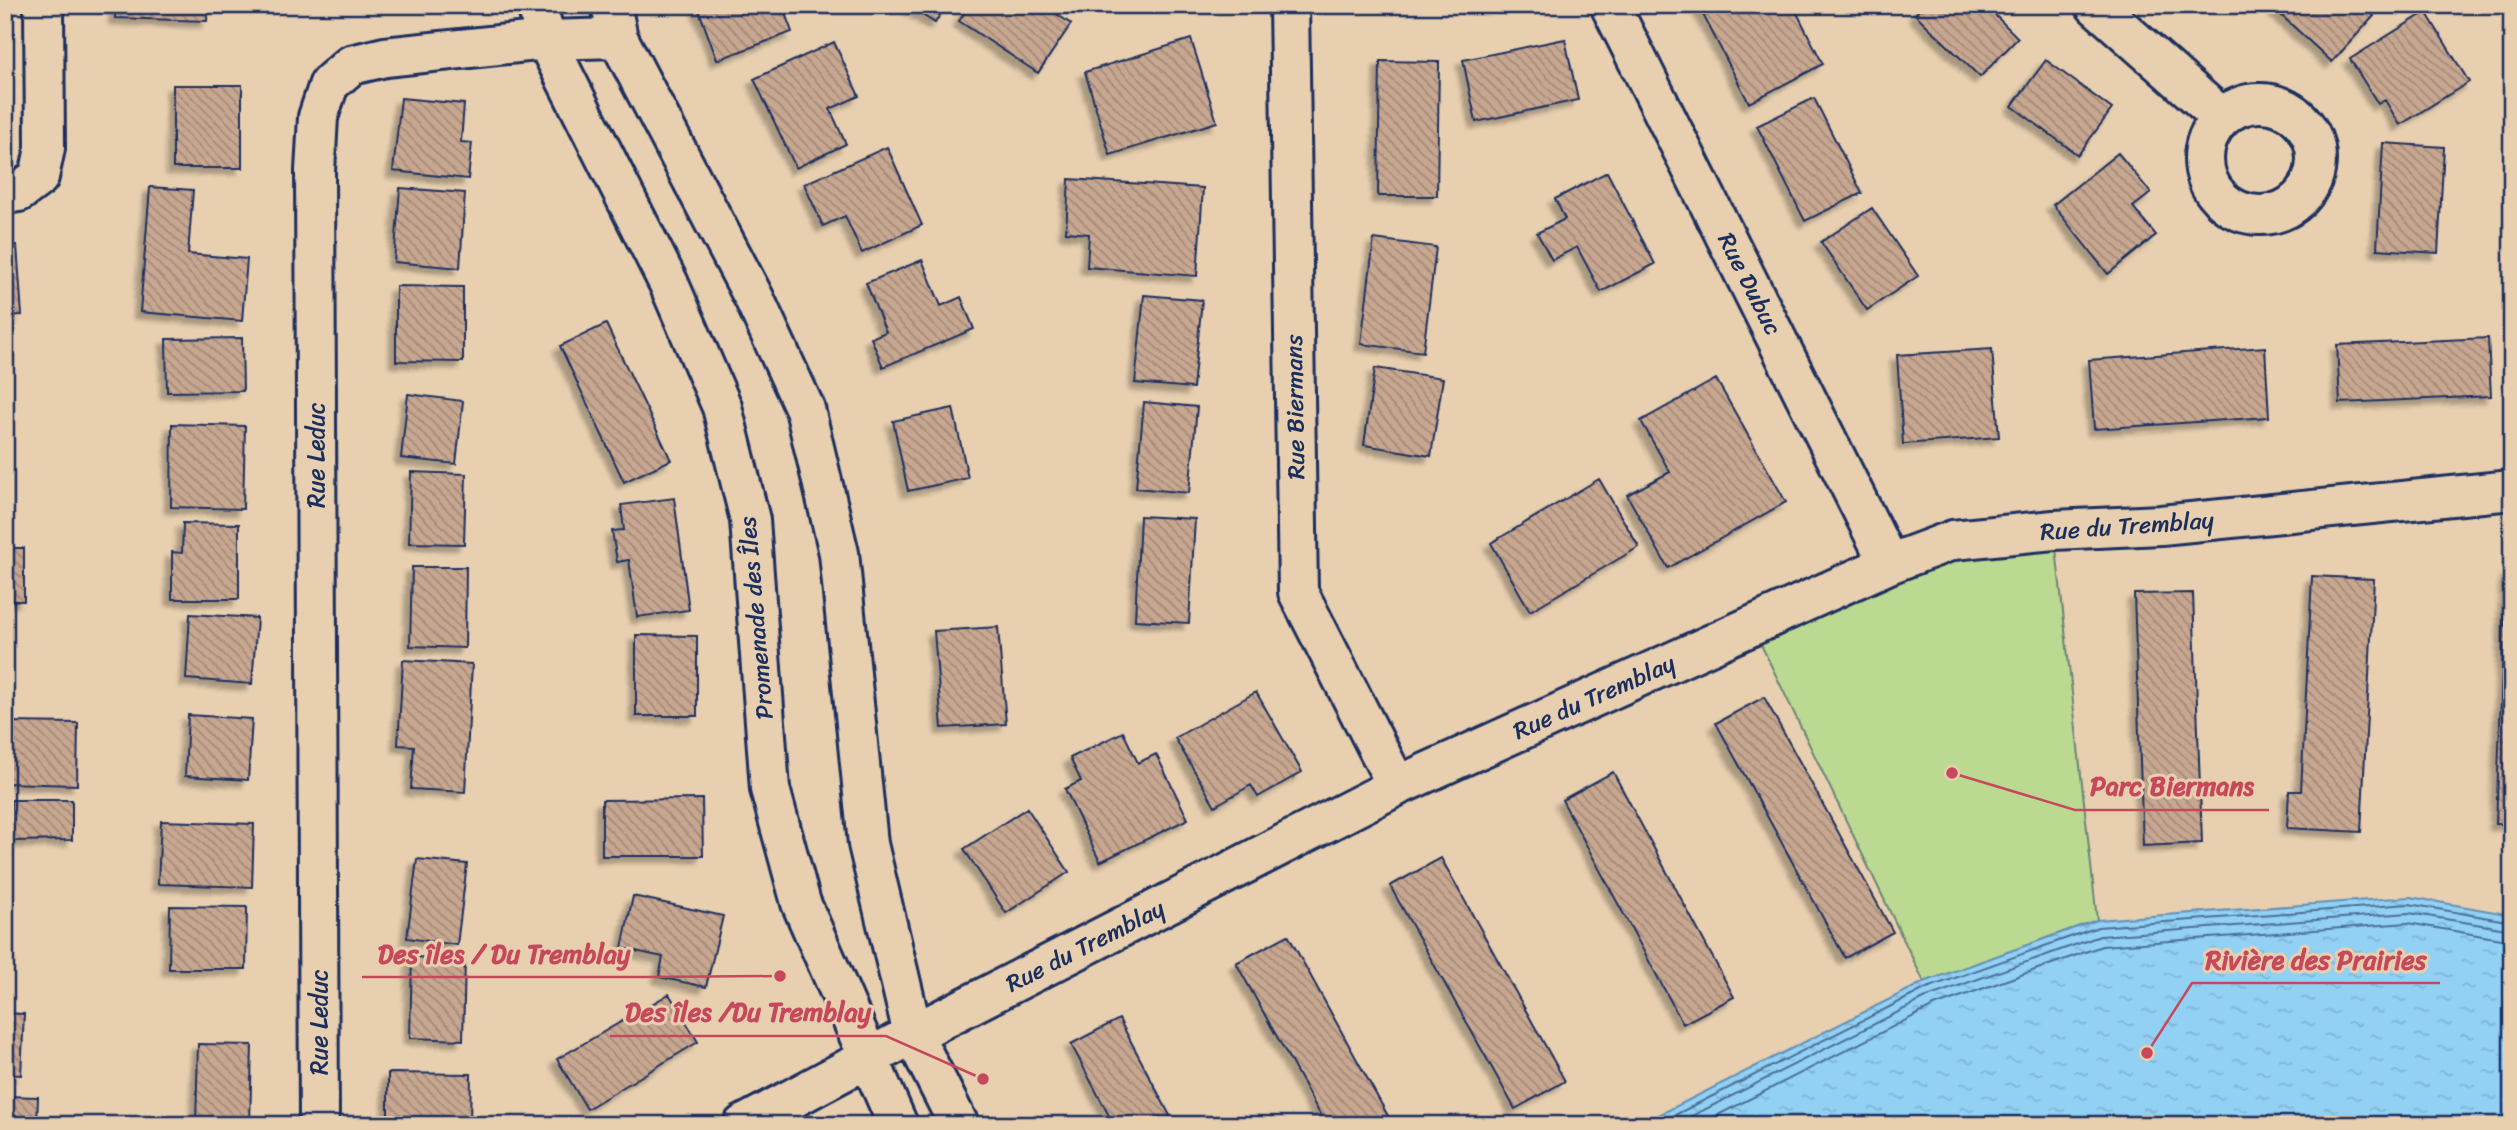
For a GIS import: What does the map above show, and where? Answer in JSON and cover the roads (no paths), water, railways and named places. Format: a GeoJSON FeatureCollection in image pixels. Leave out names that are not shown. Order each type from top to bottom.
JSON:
{"type":"FeatureCollection","features":[{"type":"Feature","properties":{"kind":"street"},"geometry":{"type":"LineString","coordinates":[[5,194],[19,192],[39,177],[45,148],[44,5]]}},
{"type":"Feature","properties":{"kind":"street","name":"Rue Biermans"},"geometry":{"type":"LineString","coordinates":[[1289,5],[1298,592],[1396,786]]}},
{"type":"Feature","properties":{"kind":"street","name":"Rue Dubuc"},"geometry":{"type":"LineString","coordinates":[[1610,5],[1889,564]]}},
{"type":"Feature","properties":{"kind":"street"},"geometry":{"type":"LineString","coordinates":[[2095,5],[2221,117]]}},
{"type":"Feature","properties":{"kind":"street"},"geometry":{"type":"LineString","coordinates":[[614,22],[754,298],[805,409],[839,553],[868,844],[913,1034],[959,1125]]}},
{"type":"Feature","properties":{"kind":"street","name":"Rue Leduc"},"geometry":{"type":"LineString","coordinates":[[319,1125],[315,171],[318,117],[330,84],[351,65],[541,23],[614,22]]}},
{"type":"Feature","properties":{"kind":"street","name":"Promenade des Îles"},"geometry":{"type":"LineString","coordinates":[[541,23],[669,284],[722,407],[750,520],[770,789],[801,903],[898,1125]]}},
{"type":"Feature","properties":{"kind":"street","name":"Rue du Tremblay"},"geometry":{"type":"LineString","coordinates":[[743,1125],[913,1034],[1396,786],[1889,564],[1953,540],[2054,530],[2161,525],[2512,490]]}},
{"type":"Feature","properties":{"kind":"water"},"geometry":{"type":"Polygon","coordinates":[[[2410,897],[2512,915],[2512,1125],[1639,1125],[1924,982],[2097,920],[2410,897]]]}},
{"type":"Feature","properties":{"kind":"place","name":"Parc Biermans"},"geometry":{"type":"Point","coordinates":[1952,773]}},
{"type":"Feature","properties":{"kind":"place","name":"Des îles / Du Tremblay"},"geometry":{"type":"Point","coordinates":[780,976]}},
{"type":"Feature","properties":{"kind":"place","name":"Rivière des Prairies"},"geometry":{"type":"Point","coordinates":[2147,1053]}},
{"type":"Feature","properties":{"kind":"place","name":"Des îles /Du Tremblay"},"geometry":{"type":"Point","coordinates":[983,1079]}}]}
